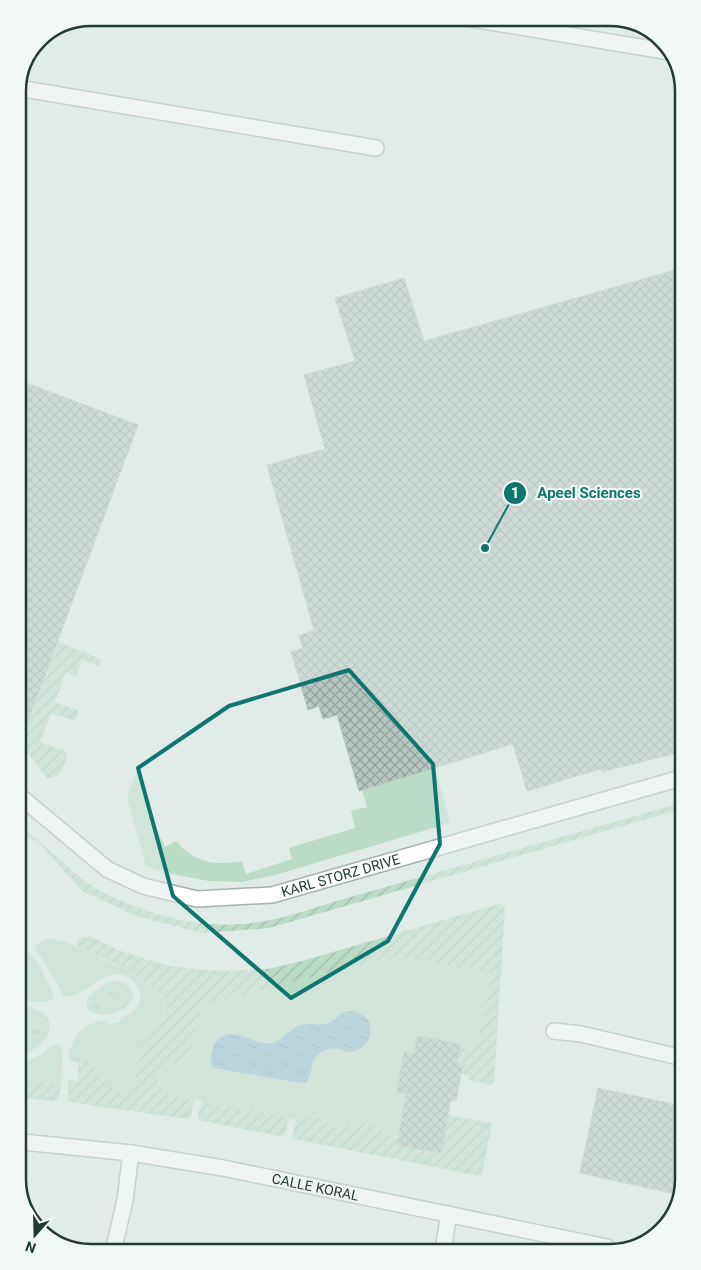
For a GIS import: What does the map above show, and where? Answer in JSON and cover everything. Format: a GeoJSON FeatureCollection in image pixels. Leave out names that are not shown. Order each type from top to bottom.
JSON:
{"type":"FeatureCollection","features":[{"type":"Feature","properties":{"kind":"street"},"geometry":{"type":"LineString","coordinates":[[514,26],[660,50]]}},
{"type":"Feature","properties":{"kind":"street"},"geometry":{"type":"LineString","coordinates":[[26,89],[376,148]]}},
{"type":"Feature","properties":{"kind":"street","name":"KARL STORZ DRIVE"},"geometry":{"type":"LineString","coordinates":[[26,801],[107,869],[144,886],[197,899],[272,895],[675,780]]}},
{"type":"Feature","properties":{"kind":"street"},"geometry":{"type":"LineString","coordinates":[[554,1031],[581,1034],[675,1056]]}},
{"type":"Feature","properties":{"kind":"street","name":"CALLE KORAL"},"geometry":{"type":"LineString","coordinates":[[26,1142],[131,1153],[223,1168],[593,1244]]}},
{"type":"Feature","properties":{"kind":"street"},"geometry":{"type":"LineString","coordinates":[[115,1244],[131,1153]]}},
{"type":"Feature","properties":{"kind":"street"},"geometry":{"type":"LineString","coordinates":[[443,1244],[449,1214]]}},
{"type":"Feature","properties":{"kind":"highlighted area"},"geometry":{"type":"Polygon","coordinates":[[[349,670],[433,764],[440,844],[388,941],[291,998],[173,896],[138,768],[229,706],[349,670]]]}},
{"type":"Feature","properties":{"kind":"green space"},"geometry":{"type":"Polygon","coordinates":[[[58,642],[101,659],[99,666],[82,660],[76,676],[66,672],[55,702],[77,710],[76,719],[73,720],[51,713],[40,742],[67,753],[59,774],[52,778],[47,778],[26,751],[26,728],[58,642]]]}},
{"type":"Feature","properties":{"kind":"green space"},"geometry":{"type":"Polygon","coordinates":[[[435,768],[450,823],[275,875],[242,882],[209,881],[167,873],[146,866],[127,798],[137,770],[154,825],[165,847],[176,841],[190,854],[206,861],[223,863],[242,861],[246,874],[292,859],[289,848],[355,828],[351,811],[367,807],[362,790],[435,768]]]}},
{"type":"Feature","properties":{"kind":"green space"},"geometry":{"type":"Polygon","coordinates":[[[675,805],[675,811],[269,928],[203,933],[139,917],[82,891],[38,842],[26,836],[26,832],[95,888],[132,905],[167,917],[222,925],[241,924],[287,916],[675,805]]]}},
{"type":"Feature","properties":{"kind":"green space"},"geometry":{"type":"Polygon","coordinates":[[[499,904],[505,908],[494,1082],[491,1085],[468,1080],[470,1076],[452,1071],[457,1046],[476,1049],[491,974],[396,956],[202,1005],[189,1062],[168,1066],[159,1076],[161,1087],[165,1091],[176,1096],[194,1099],[191,1116],[188,1119],[68,1102],[68,1080],[78,1081],[78,1062],[69,1061],[69,1058],[89,1061],[115,1091],[121,1092],[130,1089],[134,1083],[142,1045],[162,1023],[166,1009],[160,994],[139,977],[76,945],[82,937],[91,937],[116,949],[169,966],[227,971],[268,969],[302,961],[499,904]]]}},
{"type":"Feature","properties":{"kind":"green space"},"geometry":{"type":"Polygon","coordinates":[[[47,939],[77,946],[125,969],[147,982],[162,999],[165,1009],[163,1020],[156,1032],[145,1040],[134,1083],[125,1092],[117,1092],[109,1087],[99,1072],[80,1057],[69,1058],[70,1050],[80,1031],[99,1021],[107,1021],[108,1025],[120,1022],[121,1018],[133,1011],[140,999],[138,987],[129,978],[117,974],[103,978],[77,994],[63,996],[34,946],[47,939]]]}},
{"type":"Feature","properties":{"kind":"green space"},"geometry":{"type":"Polygon","coordinates":[[[28,950],[42,971],[54,995],[51,1000],[39,1002],[26,1000],[26,951],[28,950]]]}},
{"type":"Feature","properties":{"kind":"green space"},"geometry":{"type":"Polygon","coordinates":[[[396,956],[491,974],[476,1049],[457,1046],[421,1141],[389,1135],[371,1125],[360,1122],[349,1126],[336,1126],[327,1122],[323,1117],[317,1116],[296,1120],[274,1114],[171,1095],[162,1087],[159,1080],[165,1067],[171,1064],[189,1062],[202,1005],[396,956]]]}},
{"type":"Feature","properties":{"kind":"green space"},"geometry":{"type":"Polygon","coordinates":[[[118,981],[128,986],[133,992],[133,998],[129,1004],[115,1013],[106,1015],[98,1014],[87,1007],[92,994],[107,983],[118,981]]]}},
{"type":"Feature","properties":{"kind":"green space"},"geometry":{"type":"Polygon","coordinates":[[[26,1007],[44,1014],[49,1021],[50,1028],[47,1036],[33,1050],[26,1053],[26,1007]]]}},
{"type":"Feature","properties":{"kind":"green space"},"geometry":{"type":"Polygon","coordinates":[[[56,1044],[60,1046],[62,1053],[61,1085],[26,1080],[26,1061],[41,1055],[56,1044]]]}},
{"type":"Feature","properties":{"kind":"green space"},"geometry":{"type":"Polygon","coordinates":[[[26,1080],[61,1085],[59,1097],[56,1101],[26,1098],[26,1080]]]}},
{"type":"Feature","properties":{"kind":"green space"},"geometry":{"type":"Polygon","coordinates":[[[202,1101],[289,1118],[285,1135],[279,1136],[199,1120],[198,1115],[202,1101]]]}},
{"type":"Feature","properties":{"kind":"green space"},"geometry":{"type":"Polygon","coordinates":[[[445,1115],[492,1123],[482,1174],[480,1176],[294,1139],[292,1137],[296,1120],[316,1117],[342,1127],[366,1122],[390,1135],[440,1144],[445,1115]]]}},
{"type":"Feature","properties":{"kind":"water"},"geometry":{"type":"Polygon","coordinates":[[[352,1011],[363,1015],[369,1022],[371,1031],[367,1041],[360,1049],[354,1051],[350,1052],[334,1048],[320,1053],[313,1061],[310,1076],[306,1083],[211,1066],[215,1044],[223,1036],[230,1034],[260,1042],[272,1043],[298,1026],[328,1023],[344,1012],[352,1011]]]}},
{"type":"Feature","properties":{"kind":"building"},"geometry":{"type":"Polygon","coordinates":[[[675,270],[675,754],[602,772],[601,769],[527,791],[513,744],[359,791],[337,715],[323,719],[319,706],[308,710],[291,652],[303,648],[299,636],[314,630],[267,465],[325,449],[304,375],[355,361],[335,298],[404,278],[424,341],[675,270]]]}},
{"type":"Feature","properties":{"kind":"building"},"geometry":{"type":"Polygon","coordinates":[[[26,383],[138,425],[26,727],[26,383]]]}},
{"type":"Feature","properties":{"kind":"building"},"geometry":{"type":"Polygon","coordinates":[[[417,1036],[461,1044],[457,1064],[463,1065],[456,1101],[451,1100],[441,1153],[397,1145],[406,1094],[397,1092],[404,1052],[414,1054],[417,1036]]]}},
{"type":"Feature","properties":{"kind":"building"},"geometry":{"type":"Polygon","coordinates":[[[598,1088],[675,1104],[673,1194],[580,1173],[598,1088]]]}},
{"type":"Feature","properties":{"kind":"place","name":"Apeel Sciences"},"geometry":{"type":"Point","coordinates":[485,548]}}]}
